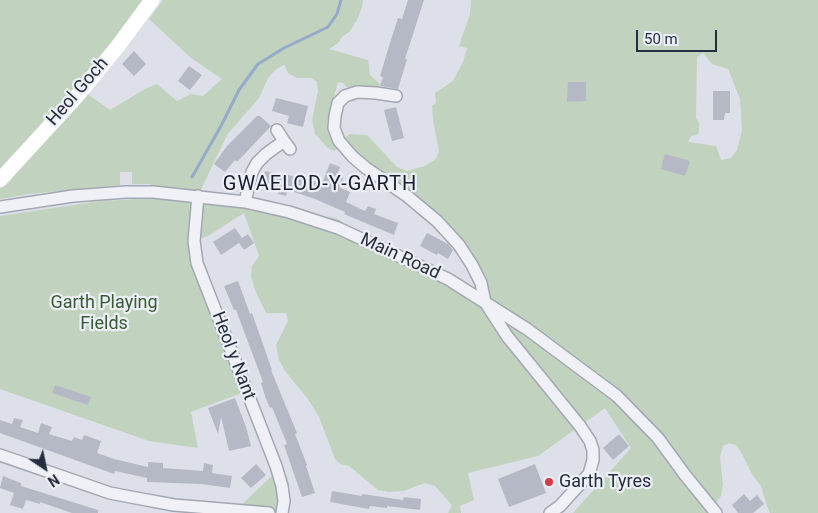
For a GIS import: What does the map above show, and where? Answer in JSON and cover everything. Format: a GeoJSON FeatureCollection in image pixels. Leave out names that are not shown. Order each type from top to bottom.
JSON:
{"type":"FeatureCollection","features":[{"type":"Feature","properties":{"kind":"street","name":"Heol Goch"},"geometry":{"type":"LineString","coordinates":[[0,180],[77,96],[118,46],[152,0]]}},
{"type":"Feature","properties":{"kind":"street"},"geometry":{"type":"LineString","coordinates":[[396,96],[356,92],[345,96],[338,103],[334,128],[339,141],[353,157],[407,196],[437,221],[459,245],[481,283],[485,302],[518,351],[580,426],[594,450],[588,474],[560,506],[550,513]]}},
{"type":"Feature","properties":{"kind":"street"},"geometry":{"type":"LineString","coordinates":[[245,202],[250,179],[257,163],[287,145],[278,130]]}},
{"type":"Feature","properties":{"kind":"street","name":"Main Road"},"geometry":{"type":"LineString","coordinates":[[0,207],[73,196],[153,192],[245,202],[289,212],[338,228],[448,279],[526,329],[617,396],[658,438],[716,513]]}},
{"type":"Feature","properties":{"kind":"street","name":"Heol y Nant"},"geometry":{"type":"LineString","coordinates":[[198,196],[194,241],[197,263],[276,466],[284,500],[282,513]]}},
{"type":"Feature","properties":{"kind":"street"},"geometry":{"type":"LineString","coordinates":[[0,455],[110,493],[174,505],[269,513]]}},
{"type":"Feature","properties":{"kind":"green space"},"geometry":{"type":"Polygon","coordinates":[[[0,0],[149,0],[0,176],[0,0]]]}},
{"type":"Feature","properties":{"kind":"green space","name":"Garth Playing Fields"},"geometry":{"type":"Polygon","coordinates":[[[163,0],[363,0],[357,20],[350,31],[329,49],[368,60],[370,75],[380,84],[379,89],[346,87],[343,83],[338,82],[327,122],[328,132],[337,149],[334,151],[328,148],[315,134],[312,120],[318,91],[317,82],[311,78],[297,78],[288,73],[284,65],[275,70],[268,78],[259,98],[227,135],[198,196],[252,203],[250,211],[255,210],[286,217],[319,222],[328,217],[336,218],[370,242],[484,301],[466,263],[444,238],[420,213],[339,141],[350,134],[367,135],[397,167],[407,171],[425,166],[436,159],[439,151],[432,106],[436,103],[435,93],[453,81],[463,62],[467,48],[459,46],[470,14],[471,0],[818,0],[818,513],[770,513],[761,486],[736,445],[729,443],[723,446],[720,457],[723,484],[721,496],[712,508],[716,513],[573,513],[631,448],[605,408],[538,456],[468,473],[474,500],[460,506],[461,513],[448,513],[452,505],[435,486],[425,483],[403,491],[389,492],[378,490],[349,466],[340,464],[335,459],[319,417],[279,360],[276,345],[288,321],[286,313],[266,313],[255,290],[251,276],[252,266],[259,256],[244,213],[208,236],[194,241],[247,391],[191,412],[198,448],[149,441],[0,389],[0,216],[101,201],[158,198],[153,192],[151,184],[132,184],[132,172],[120,172],[120,185],[29,194],[0,199],[0,187],[86,93],[110,110],[157,84],[177,101],[191,94],[203,96],[222,79],[191,58],[149,19],[163,0]],[[703,53],[697,57],[696,118],[699,123],[699,132],[697,135],[691,136],[688,142],[716,146],[721,160],[731,158],[737,150],[742,131],[740,99],[728,69],[712,64],[703,53]]]}},
{"type":"Feature","properties":{"kind":"green space"},"geometry":{"type":"Polygon","coordinates":[[[277,471],[282,513],[236,510],[277,471]]]}},
{"type":"Feature","properties":{"kind":"building"},"geometry":{"type":"Polygon","coordinates":[[[408,0],[424,0],[405,59],[407,59],[398,89],[380,86],[383,77],[380,76],[398,18],[402,19],[408,0]]]}},
{"type":"Feature","properties":{"kind":"building"},"geometry":{"type":"Polygon","coordinates":[[[134,51],[146,64],[134,76],[122,64],[134,51]]]}},
{"type":"Feature","properties":{"kind":"building"},"geometry":{"type":"Polygon","coordinates":[[[189,66],[202,75],[190,90],[178,81],[189,66]]]}},
{"type":"Feature","properties":{"kind":"building"},"geometry":{"type":"Polygon","coordinates":[[[568,82],[586,82],[586,101],[567,102],[568,82]]]}},
{"type":"Feature","properties":{"kind":"building"},"geometry":{"type":"Polygon","coordinates":[[[713,91],[730,91],[730,113],[725,113],[724,120],[713,120],[713,91]]]}},
{"type":"Feature","properties":{"kind":"building"},"geometry":{"type":"Polygon","coordinates":[[[276,98],[308,106],[303,127],[287,123],[289,116],[272,111],[276,98]]]}},
{"type":"Feature","properties":{"kind":"building"},"geometry":{"type":"Polygon","coordinates":[[[396,107],[404,138],[392,141],[384,110],[396,107]]]}},
{"type":"Feature","properties":{"kind":"building"},"geometry":{"type":"Polygon","coordinates":[[[257,116],[260,116],[271,126],[225,172],[214,164],[227,146],[257,116]]]}},
{"type":"Feature","properties":{"kind":"building"},"geometry":{"type":"Polygon","coordinates":[[[665,154],[690,161],[685,176],[661,169],[665,154]]]}},
{"type":"Feature","properties":{"kind":"building"},"geometry":{"type":"Polygon","coordinates":[[[330,163],[340,167],[337,176],[343,178],[340,188],[350,192],[346,202],[365,211],[368,206],[376,209],[374,214],[398,223],[394,235],[344,214],[345,212],[315,199],[288,190],[286,196],[278,194],[279,191],[261,187],[265,171],[296,177],[297,175],[316,182],[318,178],[323,181],[330,163]]]}},
{"type":"Feature","properties":{"kind":"building"},"geometry":{"type":"Polygon","coordinates":[[[235,228],[242,238],[248,234],[254,243],[244,250],[239,243],[221,255],[213,242],[235,228]]]}},
{"type":"Feature","properties":{"kind":"building"},"geometry":{"type":"Polygon","coordinates":[[[427,233],[448,244],[453,250],[448,259],[420,246],[427,233]]]}},
{"type":"Feature","properties":{"kind":"building"},"geometry":{"type":"Polygon","coordinates":[[[238,281],[297,433],[295,434],[315,493],[302,497],[284,445],[287,444],[272,407],[270,408],[266,399],[261,383],[263,382],[236,310],[234,310],[224,286],[238,281]]]}},
{"type":"Feature","properties":{"kind":"building"},"geometry":{"type":"Polygon","coordinates":[[[55,385],[91,397],[88,405],[52,393],[55,385]]]}},
{"type":"Feature","properties":{"kind":"building"},"geometry":{"type":"Polygon","coordinates":[[[235,398],[251,446],[229,451],[221,417],[218,434],[208,408],[235,398]]]}},
{"type":"Feature","properties":{"kind":"building"},"geometry":{"type":"Polygon","coordinates":[[[14,418],[23,420],[20,427],[38,433],[41,423],[52,427],[49,434],[72,441],[74,437],[82,440],[84,435],[101,441],[97,453],[114,459],[148,467],[148,462],[163,463],[163,468],[203,471],[204,463],[213,465],[212,473],[232,476],[230,488],[202,484],[147,482],[147,478],[115,471],[114,474],[0,433],[0,420],[12,424],[14,418]]]}},
{"type":"Feature","properties":{"kind":"building"},"geometry":{"type":"Polygon","coordinates":[[[619,434],[629,446],[613,460],[603,448],[619,434]]]}},
{"type":"Feature","properties":{"kind":"building"},"geometry":{"type":"Polygon","coordinates":[[[256,464],[266,475],[251,488],[241,478],[256,464]]]}},
{"type":"Feature","properties":{"kind":"building"},"geometry":{"type":"Polygon","coordinates":[[[535,464],[546,493],[509,507],[498,479],[535,464]]]}},
{"type":"Feature","properties":{"kind":"building"},"geometry":{"type":"Polygon","coordinates":[[[3,476],[21,483],[21,486],[98,510],[98,513],[72,513],[40,502],[40,504],[26,500],[23,509],[10,505],[14,493],[0,488],[3,476]]]}},
{"type":"Feature","properties":{"kind":"building"},"geometry":{"type":"Polygon","coordinates":[[[332,491],[403,500],[404,497],[421,499],[420,510],[387,506],[387,508],[370,506],[369,509],[330,502],[332,491]]]}},
{"type":"Feature","properties":{"kind":"building"},"geometry":{"type":"Polygon","coordinates":[[[744,494],[750,501],[757,495],[764,504],[753,513],[738,513],[732,505],[744,494]]]}},
{"type":"Feature","properties":{"kind":"waterway"},"geometry":{"type":"LineString","coordinates":[[192,177],[239,90],[258,64],[284,48],[328,27],[337,14],[341,0]]}},
{"type":"Feature","properties":{"kind":"place","name":"Garth Tyres"},"geometry":{"type":"Point","coordinates":[549,482]}},
{"type":"Feature","properties":{"kind":"district","name":"GWAELOD-Y-GARTH"},"geometry":{"type":"Point","coordinates":[320,185]}}]}
